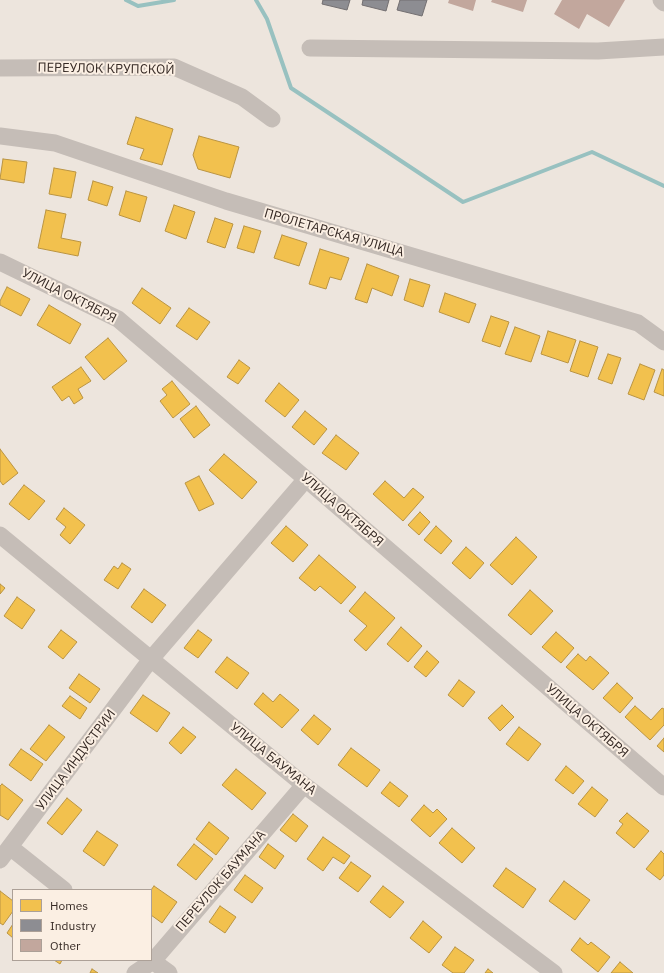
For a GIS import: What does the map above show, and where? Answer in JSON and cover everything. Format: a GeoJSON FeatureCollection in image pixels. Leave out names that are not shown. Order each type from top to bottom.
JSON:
{"type":"FeatureCollection","features":[{"type":"Feature","properties":{"kind":"street"},"geometry":{"type":"LineString","coordinates":[[310,48],[598,51],[664,47]]}},
{"type":"Feature","properties":{"kind":"street","name":"ПЕРЕУЛОК КРУПСКОЙ"},"geometry":{"type":"LineString","coordinates":[[0,68],[174,67],[242,97],[272,119]]}},
{"type":"Feature","properties":{"kind":"street","name":"ПРОЛЕТАРСКАЯ УЛИЦА"},"geometry":{"type":"LineString","coordinates":[[0,136],[55,142],[226,201],[638,323],[664,342]]}},
{"type":"Feature","properties":{"kind":"street","name":"УЛИЦА ОКТЯБРЯ"},"geometry":{"type":"LineString","coordinates":[[0,262],[118,319],[664,788]]}},
{"type":"Feature","properties":{"kind":"street","name":"УЛИЦА ИНДУСТРИИ"},"geometry":{"type":"LineString","coordinates":[[5,854],[151,659],[306,479]]}},
{"type":"Feature","properties":{"kind":"street","name":"УЛИЦА БАУМАНА"},"geometry":{"type":"LineString","coordinates":[[0,535],[304,785],[544,970]]}},
{"type":"Feature","properties":{"kind":"street","name":"ПЕРЕУЛОК БАУМАНА"},"geometry":{"type":"LineString","coordinates":[[152,960],[304,785]]}},
{"type":"Feature","properties":{"kind":"street"},"geometry":{"type":"LineString","coordinates":[[5,854],[62,889]]}},
{"type":"Feature","properties":{"kind":"street"},"geometry":{"type":"LineString","coordinates":[[152,960],[169,973]]}},
{"type":"Feature","properties":{"kind":"street","name":"ПЕРЕУЛОК БАУМАНА"},"geometry":{"type":"LineString","coordinates":[[135,973],[151,961]]}},
{"type":"Feature","properties":{"kind":"building: Homes"},"geometry":{"type":"Polygon","coordinates":[[[136,117],[173,129],[162,165],[140,159],[144,149],[127,144],[136,117]]]}},
{"type":"Feature","properties":{"kind":"building: Homes"},"geometry":{"type":"Polygon","coordinates":[[[199,136],[239,147],[230,178],[198,169],[193,155],[199,136]]]}},
{"type":"Feature","properties":{"kind":"building: Homes"},"geometry":{"type":"Polygon","coordinates":[[[3,159],[27,162],[24,183],[0,179],[3,159]]]}},
{"type":"Feature","properties":{"kind":"building: Homes"},"geometry":{"type":"Polygon","coordinates":[[[54,168],[76,172],[71,198],[49,194],[54,168]]]}},
{"type":"Feature","properties":{"kind":"building: Homes"},"geometry":{"type":"Polygon","coordinates":[[[93,181],[113,187],[107,206],[88,200],[93,181]]]}},
{"type":"Feature","properties":{"kind":"building: Homes"},"geometry":{"type":"Polygon","coordinates":[[[126,191],[147,197],[140,222],[119,215],[126,191]]]}},
{"type":"Feature","properties":{"kind":"building: Homes"},"geometry":{"type":"Polygon","coordinates":[[[174,205],[195,212],[186,239],[165,231],[174,205]]]}},
{"type":"Feature","properties":{"kind":"building: Homes"},"geometry":{"type":"Polygon","coordinates":[[[46,210],[66,214],[61,238],[81,242],[78,256],[38,248],[46,210]]]}},
{"type":"Feature","properties":{"kind":"building: Homes"},"geometry":{"type":"Polygon","coordinates":[[[215,218],[233,224],[225,248],[207,242],[215,218]]]}},
{"type":"Feature","properties":{"kind":"building: Homes"},"geometry":{"type":"Polygon","coordinates":[[[244,226],[261,231],[254,253],[237,248],[244,226]]]}},
{"type":"Feature","properties":{"kind":"building: Homes"},"geometry":{"type":"Polygon","coordinates":[[[282,235],[307,243],[299,266],[274,258],[282,235]]]}},
{"type":"Feature","properties":{"kind":"building: Homes"},"geometry":{"type":"Polygon","coordinates":[[[320,249],[349,258],[341,280],[330,277],[326,289],[309,284],[320,249]]]}},
{"type":"Feature","properties":{"kind":"building: Homes"},"geometry":{"type":"Polygon","coordinates":[[[367,264],[399,276],[392,296],[372,288],[367,303],[355,299],[367,264]]]}},
{"type":"Feature","properties":{"kind":"building: Homes"},"geometry":{"type":"Polygon","coordinates":[[[410,279],[430,285],[423,307],[404,300],[410,279]]]}},
{"type":"Feature","properties":{"kind":"building: Homes"},"geometry":{"type":"Polygon","coordinates":[[[7,287],[30,299],[21,316],[0,305],[0,301],[7,287]]]}},
{"type":"Feature","properties":{"kind":"building: Homes"},"geometry":{"type":"Polygon","coordinates":[[[142,288],[171,308],[160,324],[132,303],[142,288]]]}},
{"type":"Feature","properties":{"kind":"building: Homes"},"geometry":{"type":"Polygon","coordinates":[[[445,293],[476,304],[469,323],[439,312],[445,293]]]}},
{"type":"Feature","properties":{"kind":"building: Homes"},"geometry":{"type":"Polygon","coordinates":[[[49,305],[81,324],[70,344],[37,325],[49,305]]]}},
{"type":"Feature","properties":{"kind":"building: Homes"},"geometry":{"type":"Polygon","coordinates":[[[189,308],[210,322],[197,340],[176,326],[189,308]]]}},
{"type":"Feature","properties":{"kind":"building: Homes"},"geometry":{"type":"Polygon","coordinates":[[[491,316],[509,322],[500,347],[482,341],[491,316]]]}},
{"type":"Feature","properties":{"kind":"building: Homes"},"geometry":{"type":"Polygon","coordinates":[[[515,327],[540,336],[531,362],[505,354],[515,327]]]}},
{"type":"Feature","properties":{"kind":"building: Homes"},"geometry":{"type":"Polygon","coordinates":[[[548,331],[576,340],[568,363],[541,354],[548,331]]]}},
{"type":"Feature","properties":{"kind":"building: Homes"},"geometry":{"type":"Polygon","coordinates":[[[108,338],[127,361],[104,380],[85,357],[108,338]]]}},
{"type":"Feature","properties":{"kind":"building: Homes"},"geometry":{"type":"Polygon","coordinates":[[[580,341],[598,347],[588,377],[570,371],[580,341]]]}},
{"type":"Feature","properties":{"kind":"building: Homes"},"geometry":{"type":"Polygon","coordinates":[[[608,354],[621,358],[612,384],[598,379],[608,354]]]}},
{"type":"Feature","properties":{"kind":"building: Homes"},"geometry":{"type":"Polygon","coordinates":[[[239,360],[250,368],[238,384],[227,377],[239,360]]]}},
{"type":"Feature","properties":{"kind":"building: Homes"},"geometry":{"type":"Polygon","coordinates":[[[640,364],[655,370],[644,400],[628,394],[640,364]]]}},
{"type":"Feature","properties":{"kind":"building: Homes"},"geometry":{"type":"Polygon","coordinates":[[[81,367],[91,381],[78,389],[83,398],[74,404],[69,396],[62,401],[52,387],[81,367]]]}},
{"type":"Feature","properties":{"kind":"building: Homes"},"geometry":{"type":"Polygon","coordinates":[[[662,369],[664,370],[664,396],[654,392],[662,369]]]}},
{"type":"Feature","properties":{"kind":"building: Homes"},"geometry":{"type":"Polygon","coordinates":[[[172,381],[190,404],[173,418],[160,401],[167,395],[162,389],[172,381]]]}},
{"type":"Feature","properties":{"kind":"building: Homes"},"geometry":{"type":"Polygon","coordinates":[[[279,383],[299,400],[285,417],[265,401],[279,383]]]}},
{"type":"Feature","properties":{"kind":"building: Homes"},"geometry":{"type":"Polygon","coordinates":[[[196,406],[210,425],[194,438],[180,419],[196,406]]]}},
{"type":"Feature","properties":{"kind":"building: Homes"},"geometry":{"type":"Polygon","coordinates":[[[305,411],[327,429],[314,445],[292,427],[305,411]]]}},
{"type":"Feature","properties":{"kind":"building: Homes"},"geometry":{"type":"Polygon","coordinates":[[[336,435],[359,453],[346,470],[322,453],[336,435]]]}},
{"type":"Feature","properties":{"kind":"building: Homes"},"geometry":{"type":"Polygon","coordinates":[[[0,449],[18,473],[3,485],[0,481],[0,449]]]}},
{"type":"Feature","properties":{"kind":"building: Homes"},"geometry":{"type":"Polygon","coordinates":[[[224,454],[257,482],[242,499],[209,470],[224,454]]]}},
{"type":"Feature","properties":{"kind":"building: Homes"},"geometry":{"type":"Polygon","coordinates":[[[199,476],[214,504],[199,511],[185,483],[199,476]]]}},
{"type":"Feature","properties":{"kind":"building: Homes"},"geometry":{"type":"Polygon","coordinates":[[[385,481],[404,498],[413,488],[424,497],[403,521],[373,494],[385,481]]]}},
{"type":"Feature","properties":{"kind":"building: Homes"},"geometry":{"type":"Polygon","coordinates":[[[24,485],[45,501],[29,520],[9,504],[24,485]]]}},
{"type":"Feature","properties":{"kind":"building: Homes"},"geometry":{"type":"Polygon","coordinates":[[[64,508],[85,525],[70,544],[60,535],[66,527],[56,519],[64,508]]]}},
{"type":"Feature","properties":{"kind":"building: Homes"},"geometry":{"type":"Polygon","coordinates":[[[420,512],[430,522],[419,535],[408,525],[420,512]]]}},
{"type":"Feature","properties":{"kind":"building: Homes"},"geometry":{"type":"Polygon","coordinates":[[[286,526],[308,545],[293,562],[271,543],[286,526]]]}},
{"type":"Feature","properties":{"kind":"building: Homes"},"geometry":{"type":"Polygon","coordinates":[[[436,526],[452,541],[441,554],[424,540],[436,526]]]}},
{"type":"Feature","properties":{"kind":"building: Homes"},"geometry":{"type":"Polygon","coordinates":[[[516,537],[537,557],[512,585],[490,565],[516,537]]]}},
{"type":"Feature","properties":{"kind":"building: Homes"},"geometry":{"type":"Polygon","coordinates":[[[466,547],[484,563],[470,579],[452,563],[466,547]]]}},
{"type":"Feature","properties":{"kind":"building: Homes"},"geometry":{"type":"Polygon","coordinates":[[[319,555],[356,587],[341,604],[320,586],[315,591],[299,578],[319,555]]]}},
{"type":"Feature","properties":{"kind":"building: Homes"},"geometry":{"type":"Polygon","coordinates":[[[122,563],[131,569],[118,589],[104,580],[114,566],[118,569],[122,563]]]}},
{"type":"Feature","properties":{"kind":"building: Homes"},"geometry":{"type":"Polygon","coordinates":[[[0,584],[5,588],[0,594],[0,584]]]}},
{"type":"Feature","properties":{"kind":"building: Homes"},"geometry":{"type":"Polygon","coordinates":[[[144,589],[166,605],[152,623],[131,607],[144,589]]]}},
{"type":"Feature","properties":{"kind":"building: Homes"},"geometry":{"type":"Polygon","coordinates":[[[530,590],[553,611],[531,635],[508,615],[530,590]]]}},
{"type":"Feature","properties":{"kind":"building: Homes"},"geometry":{"type":"Polygon","coordinates":[[[365,592],[395,618],[366,651],[354,640],[367,626],[349,611],[365,592]]]}},
{"type":"Feature","properties":{"kind":"building: Homes"},"geometry":{"type":"Polygon","coordinates":[[[17,597],[35,610],[22,629],[4,616],[17,597]]]}},
{"type":"Feature","properties":{"kind":"building: Homes"},"geometry":{"type":"Polygon","coordinates":[[[401,627],[422,646],[408,662],[387,644],[401,627]]]}},
{"type":"Feature","properties":{"kind":"building: Homes"},"geometry":{"type":"Polygon","coordinates":[[[61,630],[77,642],[63,659],[48,647],[61,630]]]}},
{"type":"Feature","properties":{"kind":"building: Homes"},"geometry":{"type":"Polygon","coordinates":[[[198,630],[212,640],[198,658],[184,648],[198,630]]]}},
{"type":"Feature","properties":{"kind":"building: Homes"},"geometry":{"type":"Polygon","coordinates":[[[556,632],[574,648],[561,663],[542,647],[556,632]]]}},
{"type":"Feature","properties":{"kind":"building: Homes"},"geometry":{"type":"Polygon","coordinates":[[[427,651],[439,662],[426,677],[414,667],[427,651]]]}},
{"type":"Feature","properties":{"kind":"building: Homes"},"geometry":{"type":"Polygon","coordinates":[[[578,654],[586,661],[590,656],[609,673],[593,690],[566,667],[578,654]]]}},
{"type":"Feature","properties":{"kind":"building: Homes"},"geometry":{"type":"Polygon","coordinates":[[[227,657],[249,673],[237,689],[215,672],[227,657]]]}},
{"type":"Feature","properties":{"kind":"building: Homes"},"geometry":{"type":"Polygon","coordinates":[[[79,674],[100,689],[90,703],[69,688],[79,674]]]}},
{"type":"Feature","properties":{"kind":"building: Homes"},"geometry":{"type":"Polygon","coordinates":[[[459,680],[475,692],[463,707],[448,695],[459,680]]]}},
{"type":"Feature","properties":{"kind":"building: Homes"},"geometry":{"type":"Polygon","coordinates":[[[617,683],[633,698],[620,713],[603,698],[617,683]]]}},
{"type":"Feature","properties":{"kind":"building: Homes"},"geometry":{"type":"Polygon","coordinates":[[[263,693],[273,702],[280,694],[299,710],[282,728],[254,704],[263,693]]]}},
{"type":"Feature","properties":{"kind":"building: Homes"},"geometry":{"type":"Polygon","coordinates":[[[143,695],[170,713],[157,732],[130,713],[143,695]]]}},
{"type":"Feature","properties":{"kind":"building: Homes"},"geometry":{"type":"Polygon","coordinates":[[[70,696],[87,708],[80,719],[62,706],[70,696]]]}},
{"type":"Feature","properties":{"kind":"building: Homes"},"geometry":{"type":"Polygon","coordinates":[[[502,705],[514,717],[500,731],[488,718],[502,705]]]}},
{"type":"Feature","properties":{"kind":"building: Homes"},"geometry":{"type":"Polygon","coordinates":[[[635,706],[651,720],[662,708],[664,709],[664,725],[650,740],[625,717],[635,706]]]}},
{"type":"Feature","properties":{"kind":"building: Homes"},"geometry":{"type":"Polygon","coordinates":[[[314,715],[331,729],[318,745],[301,730],[314,715]]]}},
{"type":"Feature","properties":{"kind":"building: Homes"},"geometry":{"type":"Polygon","coordinates":[[[49,725],[65,737],[46,761],[30,749],[49,725]]]}},
{"type":"Feature","properties":{"kind":"building: Homes"},"geometry":{"type":"Polygon","coordinates":[[[183,727],[196,737],[181,754],[169,743],[183,727]]]}},
{"type":"Feature","properties":{"kind":"building: Homes"},"geometry":{"type":"Polygon","coordinates":[[[519,727],[541,744],[528,761],[506,744],[519,727]]]}},
{"type":"Feature","properties":{"kind":"building: Homes"},"geometry":{"type":"Polygon","coordinates":[[[664,738],[664,752],[657,746],[664,738]]]}},
{"type":"Feature","properties":{"kind":"building: Homes"},"geometry":{"type":"Polygon","coordinates":[[[351,748],[380,770],[367,787],[338,765],[351,748]]]}},
{"type":"Feature","properties":{"kind":"building: Homes"},"geometry":{"type":"Polygon","coordinates":[[[21,749],[43,764],[31,781],[9,765],[21,749]]]}},
{"type":"Feature","properties":{"kind":"building: Homes"},"geometry":{"type":"Polygon","coordinates":[[[566,766],[584,781],[573,794],[555,780],[566,766]]]}},
{"type":"Feature","properties":{"kind":"building: Homes"},"geometry":{"type":"Polygon","coordinates":[[[236,769],[266,793],[252,810],[222,785],[236,769]]]}},
{"type":"Feature","properties":{"kind":"building: Homes"},"geometry":{"type":"Polygon","coordinates":[[[390,782],[408,796],[399,807],[381,793],[390,782]]]}},
{"type":"Feature","properties":{"kind":"building: Homes"},"geometry":{"type":"Polygon","coordinates":[[[2,784],[23,800],[8,820],[0,815],[0,786],[2,784]]]}},
{"type":"Feature","properties":{"kind":"building: Homes"},"geometry":{"type":"Polygon","coordinates":[[[592,787],[608,800],[595,817],[578,804],[592,787]]]}},
{"type":"Feature","properties":{"kind":"building: Homes"},"geometry":{"type":"Polygon","coordinates":[[[67,798],[82,810],[62,835],[47,823],[67,798]]]}},
{"type":"Feature","properties":{"kind":"building: Homes"},"geometry":{"type":"Polygon","coordinates":[[[424,805],[433,813],[437,809],[447,819],[430,837],[411,820],[424,805]]]}},
{"type":"Feature","properties":{"kind":"building: Homes"},"geometry":{"type":"Polygon","coordinates":[[[627,813],[649,831],[634,848],[616,833],[623,824],[619,821],[627,813]]]}},
{"type":"Feature","properties":{"kind":"building: Homes"},"geometry":{"type":"Polygon","coordinates":[[[293,814],[308,826],[296,842],[280,830],[293,814]]]}},
{"type":"Feature","properties":{"kind":"building: Homes"},"geometry":{"type":"Polygon","coordinates":[[[209,822],[229,838],[216,855],[196,839],[209,822]]]}},
{"type":"Feature","properties":{"kind":"building: Homes"},"geometry":{"type":"Polygon","coordinates":[[[452,828],[475,848],[462,863],[439,843],[452,828]]]}},
{"type":"Feature","properties":{"kind":"building: Homes"},"geometry":{"type":"Polygon","coordinates":[[[97,831],[118,845],[104,866],[83,851],[97,831]]]}},
{"type":"Feature","properties":{"kind":"building: Homes"},"geometry":{"type":"Polygon","coordinates":[[[323,837],[350,856],[344,864],[333,857],[323,871],[307,859],[323,837]]]}},
{"type":"Feature","properties":{"kind":"building: Homes"},"geometry":{"type":"Polygon","coordinates":[[[194,844],[213,859],[196,880],[177,865],[194,844]]]}},
{"type":"Feature","properties":{"kind":"building: Homes"},"geometry":{"type":"Polygon","coordinates":[[[268,844],[284,856],[275,869],[259,857],[268,844]]]}},
{"type":"Feature","properties":{"kind":"building: Homes"},"geometry":{"type":"Polygon","coordinates":[[[661,851],[664,854],[664,875],[660,880],[646,869],[661,851]]]}},
{"type":"Feature","properties":{"kind":"building: Homes"},"geometry":{"type":"Polygon","coordinates":[[[351,862],[371,876],[358,892],[339,878],[351,862]]]}},
{"type":"Feature","properties":{"kind":"building: Homes"},"geometry":{"type":"Polygon","coordinates":[[[506,868],[536,889],[523,908],[493,886],[506,868]]]}},
{"type":"Feature","properties":{"kind":"building: Homes"},"geometry":{"type":"Polygon","coordinates":[[[245,875],[263,888],[252,903],[234,890],[245,875]]]}},
{"type":"Feature","properties":{"kind":"building: Homes"},"geometry":{"type":"Polygon","coordinates":[[[564,881],[590,900],[575,920],[549,901],[564,881]]]}},
{"type":"Feature","properties":{"kind":"building: Homes"},"geometry":{"type":"Polygon","coordinates":[[[154,886],[177,902],[162,923],[152,916],[152,889],[154,886]]]}},
{"type":"Feature","properties":{"kind":"building: Homes"},"geometry":{"type":"Polygon","coordinates":[[[383,886],[404,902],[390,918],[370,902],[383,886]]]}},
{"type":"Feature","properties":{"kind":"building: Homes"},"geometry":{"type":"Polygon","coordinates":[[[0,891],[12,900],[12,912],[3,925],[0,923],[0,891]]]}},
{"type":"Feature","properties":{"kind":"building: Homes"},"geometry":{"type":"Polygon","coordinates":[[[220,906],[236,917],[225,933],[209,922],[220,906]]]}},
{"type":"Feature","properties":{"kind":"building: Homes"},"geometry":{"type":"Polygon","coordinates":[[[423,921],[442,937],[429,953],[410,938],[423,921]]]}},
{"type":"Feature","properties":{"kind":"building: Homes"},"geometry":{"type":"Polygon","coordinates":[[[12,926],[12,937],[7,933],[12,926]]]}},
{"type":"Feature","properties":{"kind":"building: Homes"},"geometry":{"type":"Polygon","coordinates":[[[580,938],[588,945],[591,942],[610,957],[598,972],[571,950],[580,938]]]}},
{"type":"Feature","properties":{"kind":"building: Homes"},"geometry":{"type":"Polygon","coordinates":[[[455,947],[474,960],[464,973],[453,973],[442,965],[455,947]]]}},
{"type":"Feature","properties":{"kind":"building: Homes"},"geometry":{"type":"Polygon","coordinates":[[[620,962],[633,973],[611,973],[620,962]]]}},
{"type":"Feature","properties":{"kind":"building: Homes"},"geometry":{"type":"Polygon","coordinates":[[[92,969],[98,973],[90,973],[92,969]]]}},
{"type":"Feature","properties":{"kind":"building: Homes"},"geometry":{"type":"Polygon","coordinates":[[[488,969],[493,973],[485,973],[488,969]]]}},
{"type":"Feature","properties":{"kind":"building: Industry"},"geometry":{"type":"Polygon","coordinates":[[[323,0],[350,0],[347,10],[322,4],[323,0]]]}},
{"type":"Feature","properties":{"kind":"building: Industry"},"geometry":{"type":"Polygon","coordinates":[[[363,0],[389,0],[386,11],[362,5],[363,0]]]}},
{"type":"Feature","properties":{"kind":"building: Industry"},"geometry":{"type":"Polygon","coordinates":[[[400,0],[427,0],[422,16],[397,10],[400,0]]]}},
{"type":"Feature","properties":{"kind":"building: Other"},"geometry":{"type":"Polygon","coordinates":[[[449,0],[476,0],[473,11],[448,3],[449,0]]]}},
{"type":"Feature","properties":{"kind":"building: Other"},"geometry":{"type":"Polygon","coordinates":[[[492,0],[527,0],[523,12],[491,2],[492,0]]]}},
{"type":"Feature","properties":{"kind":"building: Other"},"geometry":{"type":"Polygon","coordinates":[[[562,0],[625,0],[609,27],[587,14],[579,29],[554,14],[562,0]]]}},
{"type":"Feature","properties":{"kind":"waterway"},"geometry":{"type":"LineString","coordinates":[[126,0],[138,6],[174,0]]}},
{"type":"Feature","properties":{"kind":"waterway"},"geometry":{"type":"LineString","coordinates":[[256,0],[267,19],[291,88],[463,202],[592,152],[664,186]]}}]}
